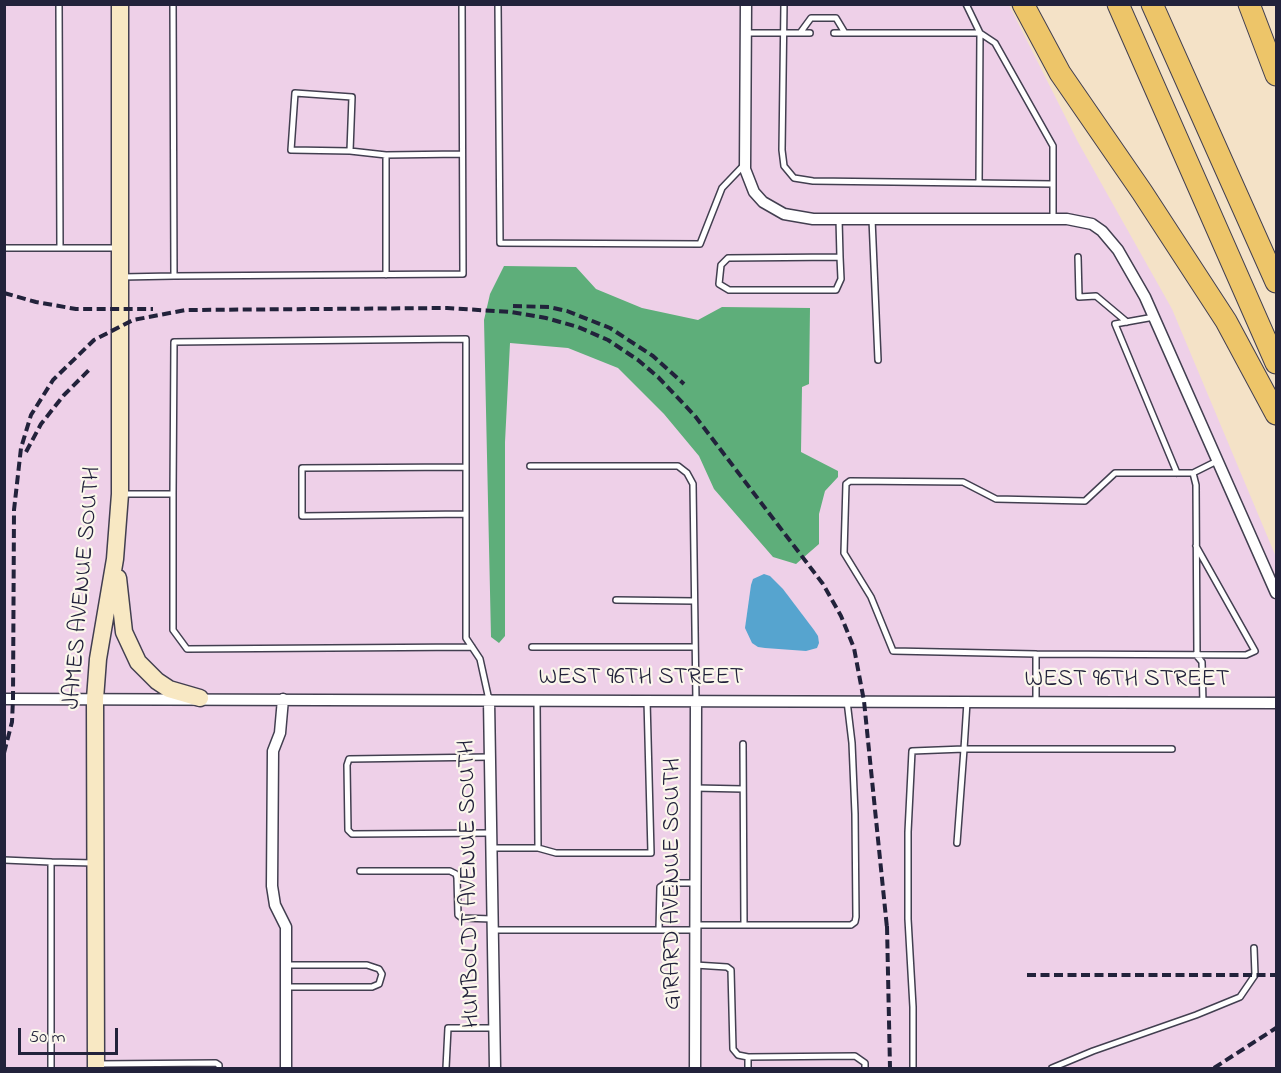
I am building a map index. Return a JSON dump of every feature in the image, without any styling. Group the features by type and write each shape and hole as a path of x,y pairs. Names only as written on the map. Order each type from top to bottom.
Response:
{"highway":[{"path":"1023,4 1060,73 1142,192 1226,321 1276,414"},
{"path":"1118,4 1276,363"},
{"path":"1152,4 1276,282"},
{"path":"1249,4 1276,75"}],"street":[{"name":"JAMES AVENUE SOUTH","path":"96,1066 95,699 98,658 115,559 120,494 120,4"},
{"path":"746,4 745,164 754,192 771,208 798,218 1053,219 1092,224 1102,231 1131,270 1154,317 1276,593"},
{"path":"115,559 124,632 138,662 169,689 200,698"},
{"name":"WEST 96TH STREET","path":"4,699 1276,703"},
{"path":"283,699 280,733 273,752 272,886 275,905 286,927 286,1068"},
{"name":"HUMBOLDT AVENUE SOUTH","path":"489,700 495,1068"},
{"name":"GIRARD AVENUE SOUTH","path":"695,1068 696,700"}],"lane":[{"path":"59,4 60,248"},
{"path":"173,4 174,276"},
{"path":"120,277 463,274 462,4"},
{"path":"498,4 500,243 700,244 722,188 745,164"},
{"path":"783,4 782,150 784,166 794,178 813,181 1053,184"},
{"path":"966,4 980,33 978,183"},
{"path":"800,33 811,18 836,18 845,33"},
{"path":"746,33 810,33"},
{"path":"834,33 980,33 995,43 1053,146 1053,219"},
{"path":"350,151 352,97 295,93 291,150 350,151 386,155 462,154"},
{"path":"386,155 386,275"},
{"path":"839,219 841,279 836,290 729,290 719,284 721,265 728,258 840,257"},
{"path":"872,219 878,360"},
{"path":"4,248 120,248"},
{"path":"1078,257 1079,297 1096,296 1127,322"},
{"path":"1154,317 1115,324 1177,473"},
{"path":"472,647 187,648 173,630 174,342 466,339 466,638 472,647 480,659 489,700"},
{"path":"1196,546 1255,651 1246,655 1197,656 893,651 871,597 844,552 846,484 850,481 963,482 996,499 1085,501 1115,473 1193,473 1218,460"},
{"path":"530,466 678,466 687,473 693,484 696,700"},
{"path":"466,467 302,468 302,516 466,514"},
{"path":"1193,473 1196,485 1197,656 1203,662 1203,703"},
{"path":"120,494 173,494"},
{"path":"616,600 694,601"},
{"path":"532,647 695,647"},
{"path":"1036,654 1036,702"},
{"path":"537,700 538,848"},
{"path":"491,848 538,848 556,853 651,853 647,700"},
{"path":"360,872 450,871 456,874 457,878 458,915 462,918 492,924 659,929 744,925 851,925 855,922 856,917 855,814 852,743 847,701"},
{"path":"957,843 966,702"},
{"path":"743,744 744,925"},
{"path":"913,1068 913,1008 908,919 908,832 912,751 964,748 1172,748"},
{"path":"490,757 349,759 347,765 348,830 352,834 491,833"},
{"path":"695,788 744,789"},
{"path":"4,860 96,862"},
{"path":"51,862 51,1068"},
{"path":"659,929 660,887 666,884 695,884"},
{"path":"1052,1068 1239,997 1255,975 1254,948"},
{"path":"286,965 367,965 379,969 382,974 379,984 372,987 286,987"},
{"path":"695,965 727,967 731,970 733,1049 738,1055 748,1057 855,1056 865,1063 865,1068"},
{"path":"446,1068 448,1028 494,1028"},
{"path":"748,1057 748,1068"},
{"path":"96,1066 216,1063 219,1068"}],"shaded area":[{"path":"5,5 1009,5 1078,142 1172,309 1276,557 1276,1068 5,1068"}],"green space":[{"path":"504,266 576,267 596,289 642,308 698,320 722,307 810,308 809,384 802,387 801,452 838,471 838,477 825,491 819,514 819,544 796,564 773,557 714,489 699,456 664,414 618,368 568,348 510,343 505,442 505,636 499,643 491,637 484,320 490,294"}],"water":[{"path":"764,574 770,576 783,589 814,630 818,636 817,648 806,651 765,648 752,643 745,628 751,585 753,579"}],"railway":[{"path":"4,293 36,302 76,309 153,309"},
{"path":"513,306 549,307 567,311 610,328 653,356 684,384"},
{"path":"4,753 12,722 14,510 21,448 31,415 53,380 94,340 133,320 186,310 447,308 511,312 546,318 578,327 608,340 658,377 695,416 823,584 841,616 854,648 864,701 887,928"},
{"path":"26,452 41,424 64,395 91,368"},
{"path":"887,926 890,1068"},
{"path":"1027,975 1276,975"},
{"path":"1214,1068 1276,1028"}]}
